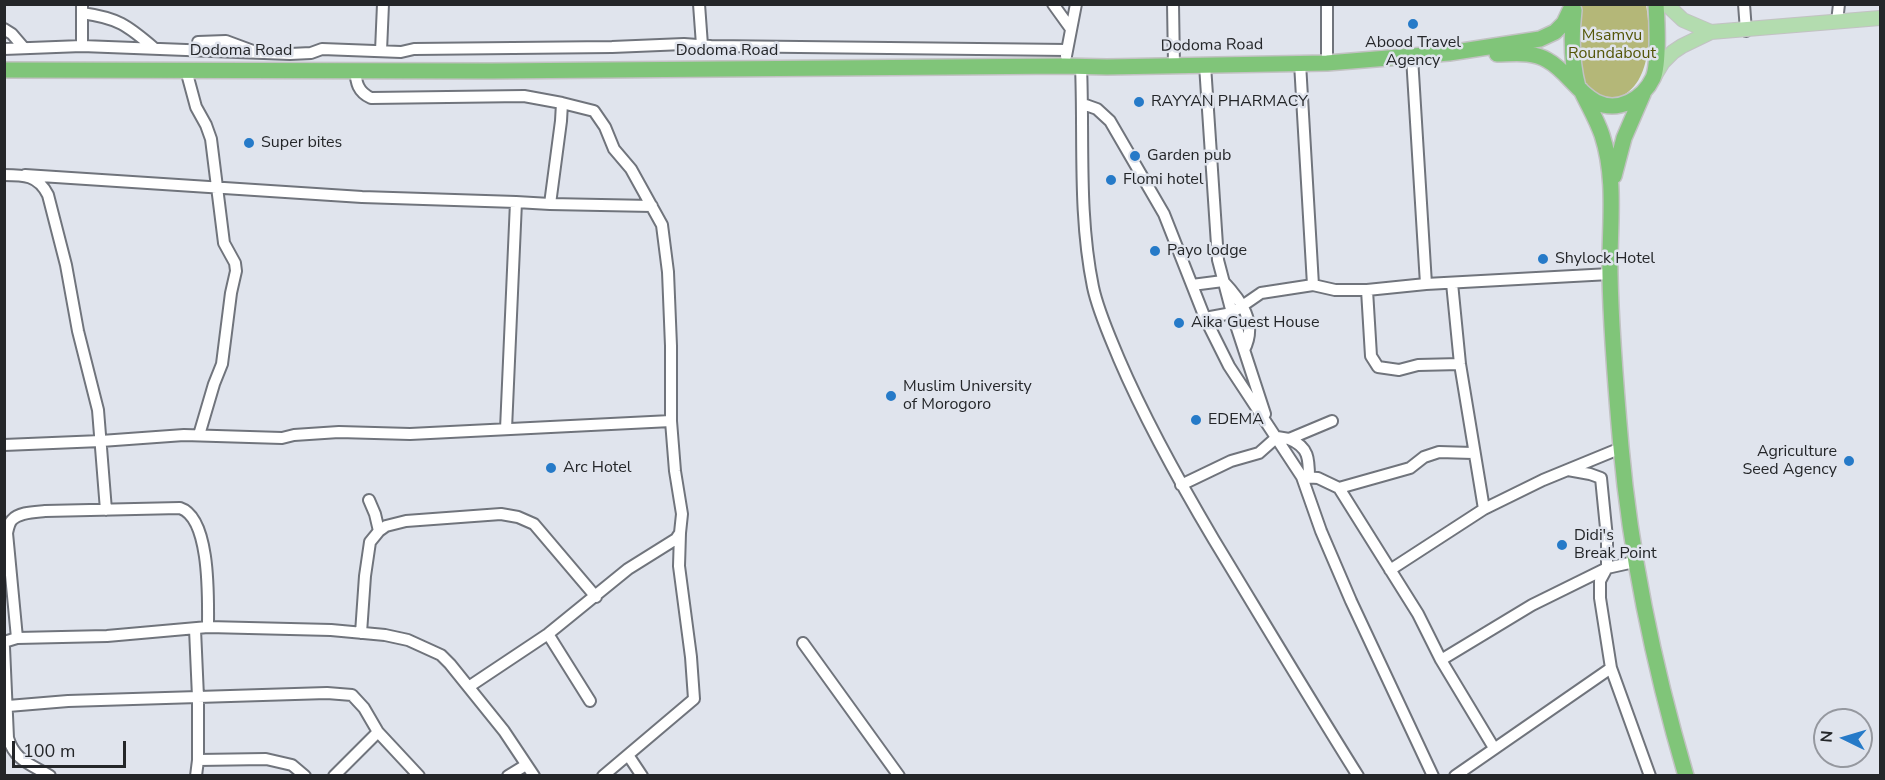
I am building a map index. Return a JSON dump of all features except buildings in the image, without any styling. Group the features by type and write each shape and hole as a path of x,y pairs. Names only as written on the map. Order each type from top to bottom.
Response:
{"highway":[{"name":"Dodoma Road","path":"4,70 492,71 1066,58 1081,66 1107,67 1328,63 1449,53 1540,39 1555,32 1564,23 1574,4"},
{"path":"1574,4 1571,39 1573,69 1579,89 1602,134 1612,191 1610,274 1621,448 1634,562 1660,688 1686,776"},
{"path":"1612,191 1624,138 1651,81 1657,38 1656,4"},
{"name":"Dodoma Road","path":"1449,53 1531,54 1547,60 1579,89"},
{"path":"1579,89 1600,104 1615,106 1632,101 1651,81"}],"main road":[{"path":"1666,4 1683,20 1711,32"},
{"path":"1651,81 1663,62 1673,52 1711,32 1746,31 1881,18"}],"street":[{"path":"381,51 383,4"},
{"path":"699,4 702,45"},
{"path":"1053,4 1071,29"},
{"path":"4,48 82,46 258,54 311,53 322,49 381,51 684,44 1066,58 1076,4"},
{"path":"1173,4 1174,65"},
{"path":"1327,4 1328,63"},
{"path":"1744,4 1746,31"},
{"path":"1837,22 1839,4"},
{"path":"82,46 82,8 124,23 154,48"},
{"path":"4,29 12,34 24,48"},
{"path":"198,42 226,41 258,54"},
{"path":"1412,57 1426,284"},
{"path":"1300,63 1313,285"},
{"path":"1205,65 1218,260 1232,313 1269,426"},
{"path":"1081,66 1083,208 1087,250 1094,290 1112,341 1135,396 1181,485 1358,776"},
{"path":"186,69 196,107 211,139 224,243 235,263 236,271 222,363 198,435"},
{"path":"355,69 356,83 363,94 370,98 524,96 594,111 605,127 614,149 630,169 662,225 666,247 671,346 671,421 682,514 678,547 679,566 694,699 603,776"},
{"path":"550,204 562,103"},
{"path":"1083,104 1097,109 1110,121 1164,214 1205,318 1228,366 1306,477 1321,531 1351,601 1433,776"},
{"path":"4,175 362,197 652,206"},
{"path":"24,175 39,182 48,195 66,265 78,331 98,410 106,510"},
{"path":"506,429 516,202"},
{"path":"1205,318 1232,313 1261,293 1313,285 1335,290 1367,290 1426,284 1610,274"},
{"path":"1192,285 1224,281"},
{"path":"1224,281 1244,305 1249,326 1248,342 1244,350"},
{"path":"1452,283 1460,364 1484,509"},
{"path":"1367,290 1371,356 1378,367 1399,370 1418,365 1460,364"},
{"path":"4,446 153,436 282,438 339,432 394,434 671,421"},
{"path":"1289,439 1332,421"},
{"path":"1181,485 1231,461 1259,453 1277,437"},
{"path":"1277,437 1299,443 1308,456 1306,477"},
{"path":"1390,570 1484,509 1543,480 1621,448"},
{"path":"1339,488 1410,468 1424,457 1439,452 1473,453"},
{"path":"1568,470 1601,478 1607,538 1607,568 1600,581 1600,598 1611,668 1650,776"},
{"path":"1306,477 1318,478 1339,488 1418,614 1441,660 1494,748"},
{"path":"369,501 379,531"},
{"path":"17,638 7,533 11,521 26,513 45,511 180,508 191,515 197,523 207,566 208,627"},
{"path":"361,633 370,542 379,531 394,523 420,519 501,514 518,517 534,524 596,597"},
{"path":"470,686 548,634 628,569 676,539 680,533"},
{"path":"1441,660 1532,605 1607,568 1634,562"},
{"path":"4,642 17,638 107,636 208,627 301,629 361,633 408,640 441,655 470,686 534,776"},
{"path":"195,629 198,697 196,776"},
{"path":"548,634 590,701"},
{"path":"803,643 899,776"},
{"path":"4,647 8,738 12,750 22,760 50,776"},
{"path":"1455,776 1611,668"},
{"path":"8,706 68,701 327,693 352,695 364,708 378,732 419,776"},
{"path":"334,776 378,732"},
{"path":"628,755 642,776"},
{"path":"198,760 266,759 292,765 305,776"},
{"path":"508,776 526,765"}],"green space":[{"name":"Msamvu Roundabout","path":"1581,5 1646,5 1649,33 1645,64 1632,89 1621,96 1606,100 1590,91 1585,84 1581,74 1578,50"}],"place":[{"name":"Abood Travel Agency","path":"1413,24"},
{"name":"RAYYAN PHARMACY","path":"1139,102"},
{"name":"Super bites","path":"249,143"},
{"name":"Garden pub","path":"1135,156"},
{"name":"Flomi hotel","path":"1111,180"},
{"name":"Payo lodge","path":"1155,251"},
{"name":"Shylock Hotel","path":"1543,259"},
{"name":"Aika Guest House","path":"1179,323"},
{"name":"Muslim University of Morogoro","path":"891,396"},
{"name":"EDEMA","path":"1196,420"},
{"name":"Agriculture Seed Agency","path":"1849,461"},
{"name":"Arc Hotel","path":"551,468"},
{"name":"Didi's Break Point","path":"1562,545"}]}
